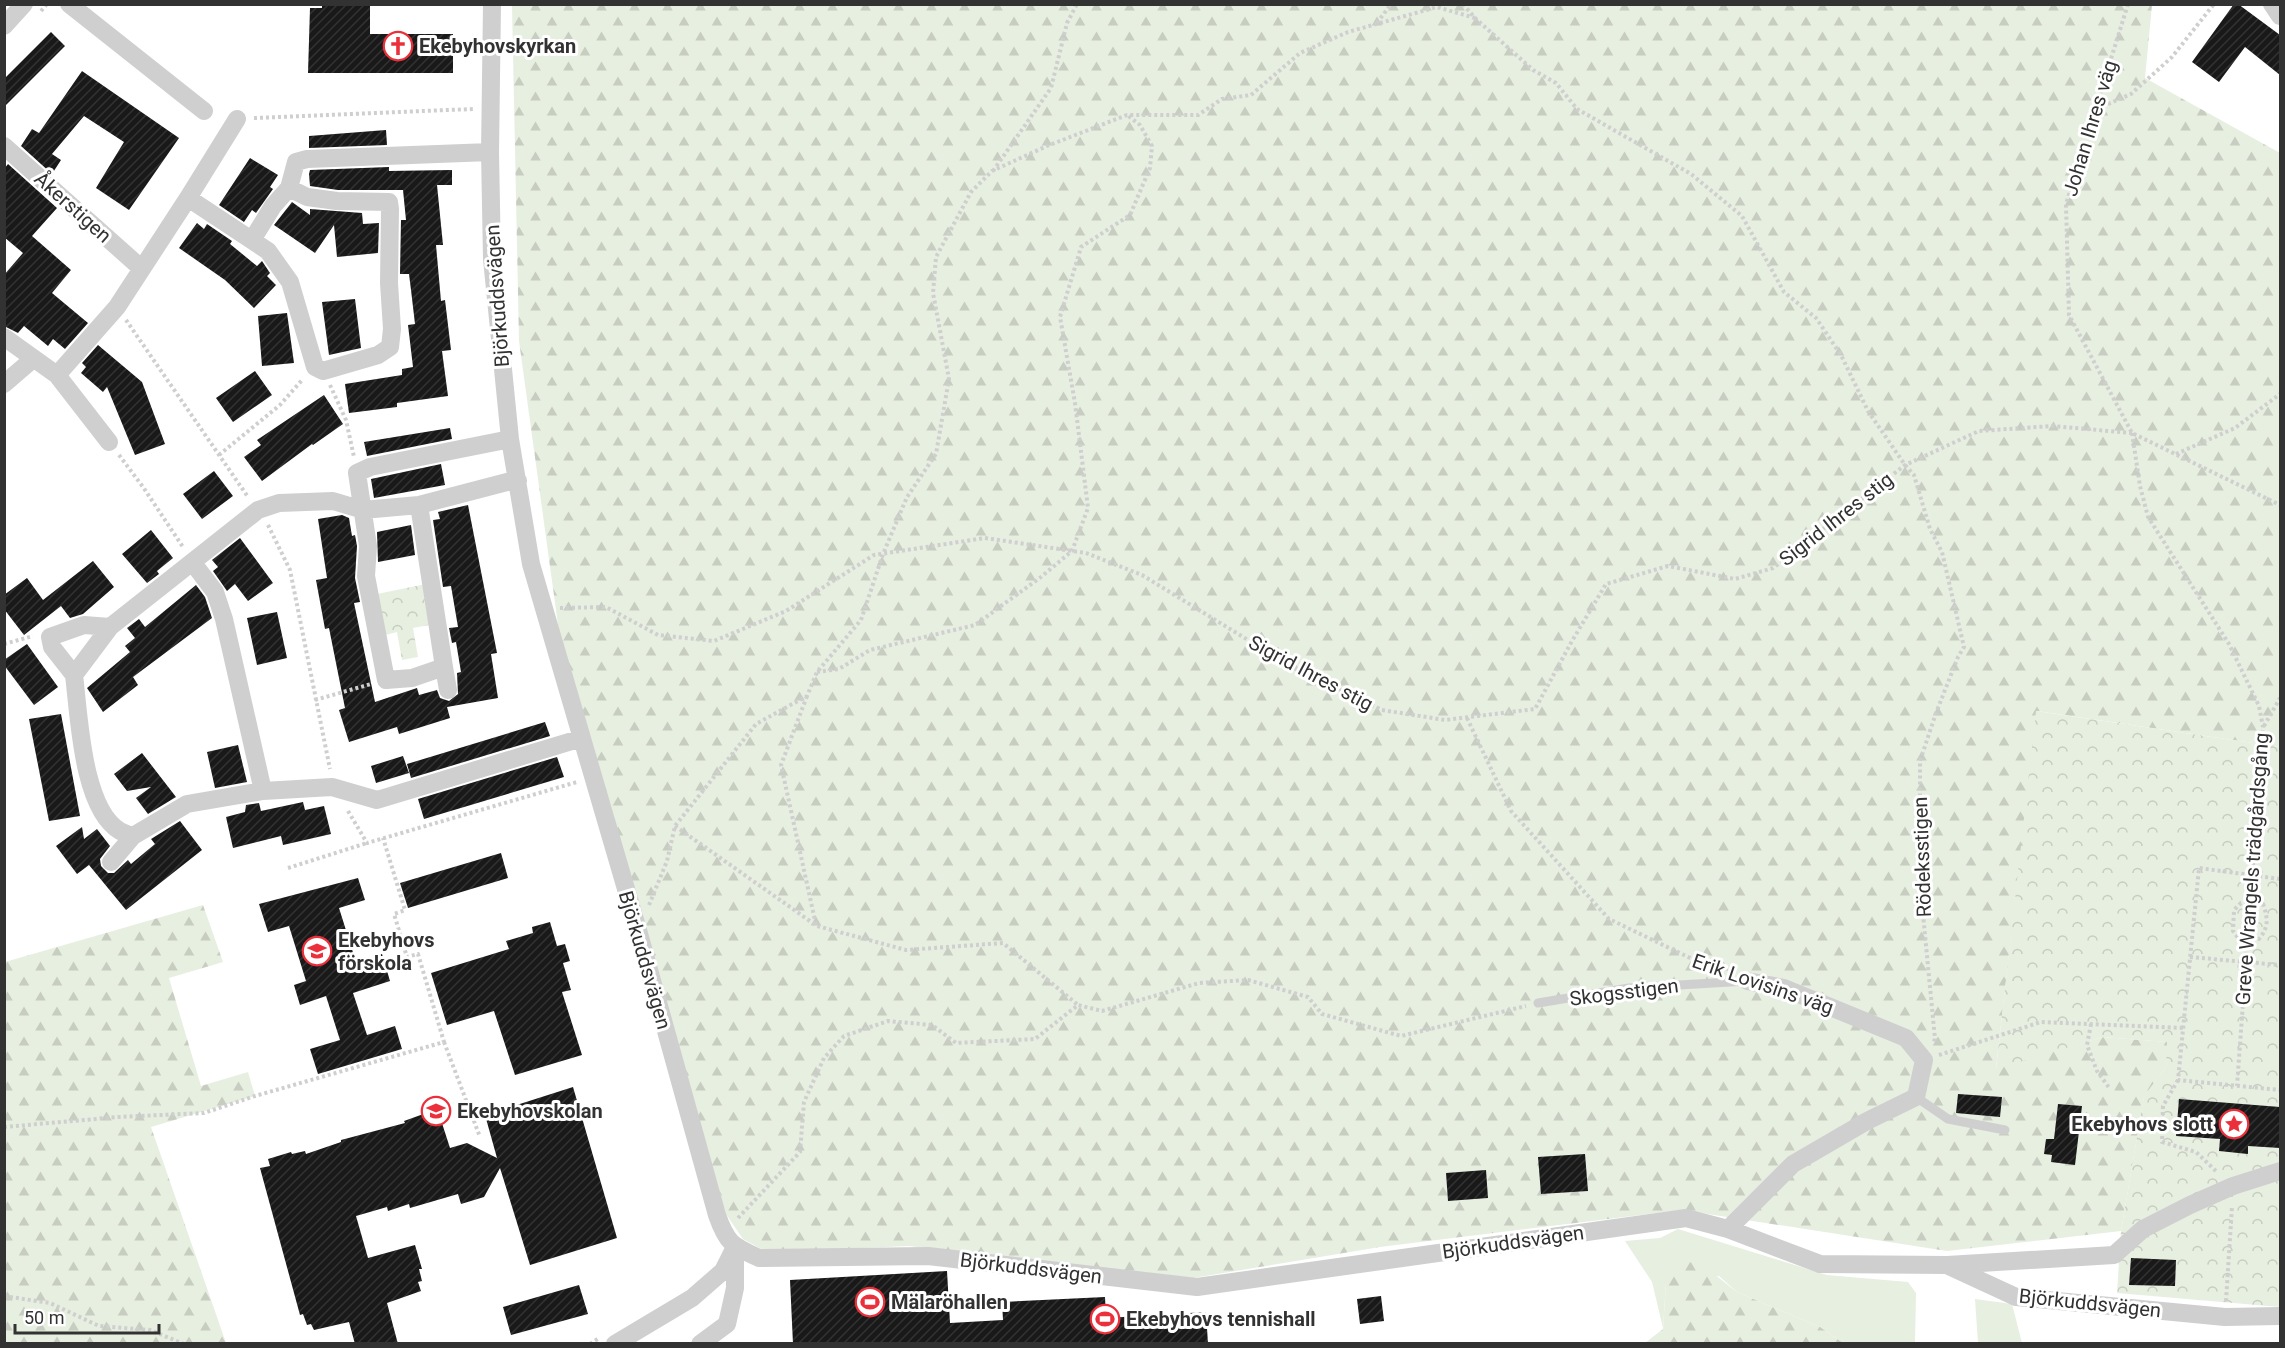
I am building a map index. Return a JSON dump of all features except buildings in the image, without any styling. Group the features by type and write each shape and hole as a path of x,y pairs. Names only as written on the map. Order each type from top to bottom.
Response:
{"street":[{"path":"4,26 24,4"},
{"path":"69,4 204,111"},
{"name":"Björkuddsvägen","path":"492,4 490,152 492,259 510,439 531,564 543,608 729,1241 735,1288 727,1324 700,1344"},
{"path":"2274,4 2280,6"},
{"path":"2274,4 2280,16"},
{"path":"57,375 117,307 189,198 237,118"},
{"name":"Åkerstigen","path":"4,146 141,268"},
{"path":"252,240 273,206 289,188 296,162 307,159 490,152"},
{"path":"189,198 268,251 290,282 319,369 378,355 390,348 392,329 389,283 389,202 337,201 307,197 289,188"},
{"path":"4,337 57,375 109,442"},
{"path":"4,384 33,359"},
{"path":"444,667 412,678 386,680 366,576 368,546 357,473 370,467 510,439"},
{"path":"74,675 110,627 258,510 279,503 333,501 363,510 419,505 507,482 518,482"},
{"path":"419,505 448,690"},
{"path":"193,563 215,592 224,619 263,791"},
{"path":"110,627 84,625 50,637 52,647 74,675 87,778 103,813 118,830 133,837"},
{"path":"111,862 133,837 187,804 263,791 332,787 377,800 582,738"},
{"name":"Erik Lovisins väg","path":"1748,981 1784,988 1906,1038 1924,1060"},
{"path":"1728,1229 1793,1164 1867,1121 1916,1097 1924,1060"},
{"path":"1947,1265 2114,1255 2143,1229 2190,1205 2233,1186 2280,1171"},
{"name":"Björkuddsvägen","path":"729,1241 759,1258 928,1256 1197,1287 1686,1218 1728,1229 1820,1264 1947,1265 2016,1297 2225,1317 2280,1316"},
{"path":"607,1341 692,1298 723,1271 729,1241"}],"lane":[{"name":"Skogsstigen","path":"1538,1003 1629,988 1748,981"},
{"path":"1916,1097 1948,1119 2005,1130"}],"path":[{"path":"817,926 781,765 817,672 861,620 883,554 907,497 936,454 949,380 933,293 936,257 971,192 992,171 1051,88 1067,23 1077,4"},
{"path":"1377,24 1391,4"},
{"path":"1463,4 1475,18 1533,70 1556,83 1577,109 1691,174 1742,216 1784,292 1816,318 1841,355 1868,411 1905,465"},
{"name":"Johan Ihres väg","path":"2128,4 2066,204 2069,315 2132,433"},
{"path":"2097,109 2131,94 2172,57 2214,4"},
{"path":"992,171 1047,146 1127,115 1198,115 1222,99 1251,94 1300,53 1348,32 1437,7 1475,18"},
{"path":"237,118 473,109"},
{"path":"817,672 839,669 870,650 975,625 1041,578 1072,551 1088,508 1075,403 1060,317 1081,247 1130,215 1150,168 1152,146 1140,125 1127,115"},
{"path":"117,307 274,533 290,570 332,787 367,843"},
{"path":"219,455 280,405 319,369 346,420 357,473"},
{"path":"2176,454 2235,428 2280,394"},
{"name":"Sigrid Ihres stig","path":"543,608 606,607 658,635 714,641 786,611 874,555 985,538 1086,554 1142,575 1292,667 1382,710 1445,720 1535,709 1606,584 1668,566 1735,579 1773,568 1905,465 1979,431 2052,426 2132,433"},
{"path":"2132,433 2280,505"},
{"name":"Greve Wrangels trädgårdsgång","path":"2132,433 2140,486 2148,517 2229,644 2259,706 2263,727 2237,1086"},
{"path":"109,442 143,487 193,563"},
{"name":"Rödeksstigen","path":"1905,465 1914,475 1930,528 1942,552 1964,647 1958,657 1920,761 1920,883 1935,1039 1924,1060"},
{"path":"4,644 39,634 50,637"},
{"path":"315,700 386,680"},
{"path":"638,930 667,861 675,826 756,724 807,696"},
{"path":"2263,727 2280,698"},
{"name":"Erik Lovisins väg","path":"1467,717 1511,811 1609,919 1700,965 1719,971"},
{"path":"575,772 581,793"},
{"path":"288,868 578,782"},
{"path":"675,826 817,926 906,950 1003,943 1078,1005 1102,1011 1199,983 1248,980 1308,997 1322,1014 1401,1036 1538,1003"},
{"path":"383,838 405,910 394,914 407,957 418,954 444,1042 480,1137"},
{"path":"2233,1186 2196,1152 2162,1142 2163,1106 2178,1080 2199,868 2280,879"},
{"path":"2251,901 2263,904 2266,914 2266,930 2259,939 2248,940 2239,939 2233,930 2234,910 2241,903 2251,901"},
{"path":"2190,957 2280,965"},
{"path":"729,1241 752,1201 800,1152 804,1102 824,1058 844,1036 888,1021 932,1026 956,1043 1035,1039 1078,1005"},
{"path":"1924,1060 2041,1022 2183,1028"},
{"path":"2091,1024 2087,1045 2097,1071 2110,1089"},
{"path":"4,1127 118,1117 204,1113 255,1095 444,1042"},
{"path":"2178,1080 2280,1090"},
{"path":"2225,1317 2231,1216"},
{"path":"4,1296 50,1303 99,1326 150,1330 184,1344"},
{"path":"590,1344 607,1341"}],"green space":[{"path":"512,5 2152,5 2145,78 2280,153 2280,747 2037,711 1996,1068 2103,1037 2168,1042 2166,1067 2144,1097 2121,1231 1947,1251 1682,1210 1380,1247 1193,1278 909,1246 767,1252 743,1239 726,1214 560,639 519,341"},
{"path":"426,584 434,624 413,628 418,657 402,660 397,632 385,635 377,594"},
{"path":"2036,711 2280,747 2280,1307 2117,1293 2121,1231 2144,1096 2166,1067 2167,1042 2103,1037 1996,1069"},
{"path":"203,905 223,962 169,978 201,1086 248,1072 255,1096 151,1127 226,1343 5,1343 5,962"},
{"path":"1678,1229 1827,1275 1908,1282 1916,1293 1915,1343 1843,1343 1820,1327 1737,1292 1719,1276 1666,1282 1663,1328 1652,1282 1625,1241 1660,1238"},
{"path":"1676,1261 1700,1263 1737,1292 1820,1327 1843,1343 1645,1343 1663,1329 1666,1282"},
{"path":"1975,1299 2012,1304 2022,1343 1978,1343"}],"place":[{"name":"Ekebyhovskyrkan","path":"398,46"},
{"name":"Ekebyhovs förskola","path":"317,951"},
{"name":"Ekebyhovskolan","path":"436,1111"},
{"name":"Ekebyhovs slott","path":"2234,1124"},
{"name":"Mälaröhallen","path":"870,1302"},
{"name":"Ekebyhovs tennishall","path":"1105,1319"}]}
